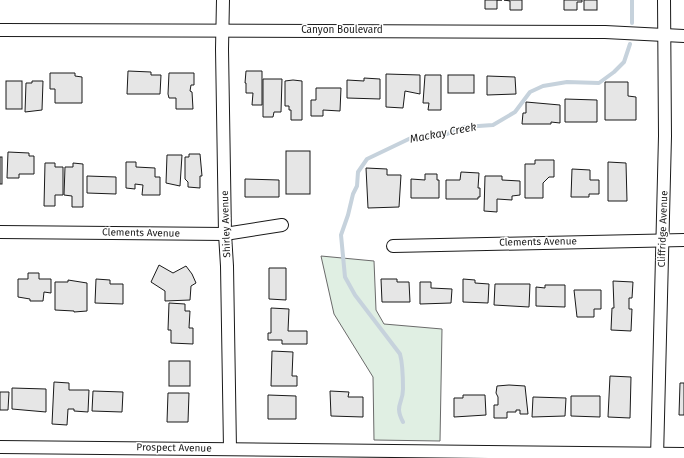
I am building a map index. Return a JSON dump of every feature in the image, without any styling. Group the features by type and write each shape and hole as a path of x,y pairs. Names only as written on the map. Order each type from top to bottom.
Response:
{"street":[{"name":"Shirley Avenue","path":"224,0 225,234 227,266 230,449"},
{"name":"Cliffridge Avenue","path":"657,456 666,136 664,0"},
{"name":"Canyon Boulevard","path":"0,30 223,32 286,30 589,32 684,36"},
{"name":"Clements Avenue","path":"0,232 225,234 282,226"},
{"name":"Clements Avenue","path":"393,246 684,240"},
{"name":"Prospect Avenue","path":"0,447 70,453 230,449 657,456 684,454"}],"green space":[{"path":"321,256 374,261 376,310 384,324 442,329 440,441 374,440 373,377 334,314"}],"building":[{"path":"485,0 497,0 497,9 485,9"},
{"path":"504,0 522,0 522,10 510,10 510,1"},
{"path":"564,0 582,0 582,2 577,2 577,10 564,10"},
{"path":"584,0 597,0 597,10 584,10"},
{"path":"128,71 151,72 151,75 161,75 160,94 127,94"},
{"path":"246,71 262,71 262,105 252,105 253,93 246,93"},
{"path":"50,73 75,73 75,76 82,77 82,103 55,103 55,89 50,89"},
{"path":"169,73 194,73 194,85 191,85 190,91 192,92 193,109 176,109 176,98 169,98 168,94"},
{"path":"386,74 420,75 420,94 405,91 403,108 386,107"},
{"path":"425,75 441,75 441,110 428,110 429,103 423,103"},
{"path":"448,75 474,75 474,93 448,93"},
{"path":"487,76 515,77 516,94 487,95"},
{"path":"364,78 380,79 380,99 347,98 347,80 364,81"},
{"path":"263,79 282,79 281,112 274,112 273,117 263,117"},
{"path":"6,81 22,81 22,109 6,109"},
{"path":"32,81 43,81 42,110 25,112 26,83 32,83"},
{"path":"285,81 302,81 302,120 291,120 291,110 289,110 289,106 285,106"},
{"path":"605,82 628,82 628,96 636,97 636,120 605,120"},
{"path":"316,88 341,88 340,111 323,110 323,116 311,116 311,100 316,100"},
{"path":"565,99 597,100 597,122 565,122"},
{"path":"526,102 560,105 560,123 551,122 551,124 522,124 523,113 526,113"},
{"path":"286,151 310,151 310,194 286,194"},
{"path":"8,152 29,153 29,156 34,156 34,174 19,174 19,178 7,178"},
{"path":"189,154 200,154 202,176 200,176 200,188 188,187 188,182 185,179 185,157 189,157"},
{"path":"167,155 182,155 180,186 166,183"},
{"path":"0,157 2,157 2,184 0,184"},
{"path":"535,160 554,160 554,177 549,177 543,183 543,198 525,198 525,164 535,164"},
{"path":"126,162 136,162 136,167 155,168 155,177 160,177 160,195 142,195 143,185 135,184 135,189 126,188"},
{"path":"608,162 626,163 627,201 608,201"},
{"path":"45,163 55,163 55,167 63,167 63,195 55,195 55,206 44,206"},
{"path":"73,163 83,164 83,207 72,207 72,196 64,195 65,167 73,167"},
{"path":"366,168 387,169 387,175 401,175 399,207 368,208"},
{"path":"572,169 590,170 590,180 599,180 599,194 589,194 589,197 571,197"},
{"path":"461,172 479,173 478,188 480,188 480,197 478,197 478,199 446,199 446,180 460,180"},
{"path":"425,174 437,174 437,180 439,180 439,198 411,198 411,179 425,180"},
{"path":"87,176 116,177 116,194 87,193"},
{"path":"485,176 502,176 502,180 520,181 520,195 512,196 512,200 497,199 497,212 484,211"},
{"path":"245,179 279,180 279,197 245,197"},
{"path":"159,265 173,273 186,266 196,283 191,286 190,300 165,301 165,291 151,282"},
{"path":"269,268 286,268 286,300 269,299"},
{"path":"28,273 39,273 39,279 51,279 51,293 44,292 43,301 30,301 30,299 18,297 18,279 28,279"},
{"path":"96,279 110,280 110,284 123,284 123,304 95,303"},
{"path":"381,279 397,279 397,282 409,282 410,302 382,302"},
{"path":"463,279 475,280 475,283 489,284 488,303 463,302"},
{"path":"68,280 87,283 87,311 74,312 55,310 55,282 68,282"},
{"path":"613,281 633,282 632,298 629,298 629,309 632,309 631,331 611,330 612,308 614,308"},
{"path":"420,282 431,282 431,288 452,289 451,303 420,304"},
{"path":"495,284 530,284 529,307 494,305"},
{"path":"545,285 565,285 565,307 536,306 536,287 545,288"},
{"path":"574,290 601,290 601,309 594,309 594,317 577,317"},
{"path":"169,303 185,304 185,311 190,311 189,328 193,328 193,344 171,343 171,330 168,330"},
{"path":"271,308 289,309 288,331 307,331 307,344 282,344 282,340 268,340 268,333 271,333"},
{"path":"272,351 293,352 292,376 297,376 297,386 271,386"},
{"path":"169,361 190,361 190,386 169,386"},
{"path":"610,376 631,377 630,418 608,417"},
{"path":"54,382 69,383 69,390 89,390 88,412 68,409 67,425 52,424"},
{"path":"680,383 684,383 684,415 679,415"},
{"path":"497,386 525,386 528,414 520,414 520,410 516,410 516,412 507,412 507,418 494,418 494,405 498,405 498,397 496,393"},
{"path":"12,388 46,389 46,412 12,409"},
{"path":"93,391 123,392 122,412 92,411"},
{"path":"330,391 349,392 348,397 363,397 363,417 331,416"},
{"path":"0,392 9,392 8,410 0,410"},
{"path":"168,393 189,393 188,422 167,422"},
{"path":"268,395 296,396 296,419 268,419"},
{"path":"463,395 485,395 486,415 454,417 454,398 463,398"},
{"path":"571,396 600,396 600,417 571,416"},
{"path":"533,397 566,398 565,416 532,417"}],"waterway":[{"name":"Mackay Creek","path":"632,0 632,23"},
{"name":"Mackay Creek","path":"403,422 399,412 403,394 400,354 355,295 345,277 341,235 353,194 357,186 358,172 367,159 413,137 428,138 447,134 464,127 493,125 515,112 530,92 543,86 567,82 599,83 614,72 624,62 630,44"}]}
